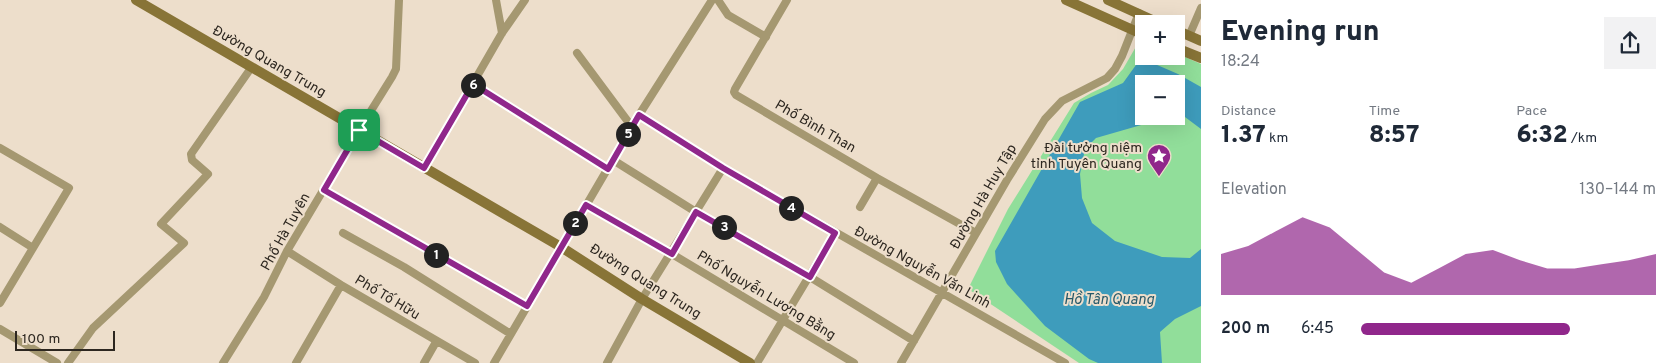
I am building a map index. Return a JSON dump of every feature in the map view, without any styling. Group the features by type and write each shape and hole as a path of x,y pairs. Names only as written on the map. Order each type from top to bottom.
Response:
{"main road":[{"name":"Đường Quang Trung","path":"136,0 561,247 642,300 750,363"},
{"path":"1066,0 1135,31"},
{"path":"1108,0 1143,15"},
{"path":"1185,34 1201,41"},
{"path":"1185,52 1201,58"}],"street":[{"name":"Phố Hà Tuyên","path":"223,363 264,297 287,251 396,69 399,0"},
{"path":"496,0 502,33"},
{"path":"424,168 502,33 525,0"},
{"path":"494,363 639,115 712,0"},
{"path":"718,0 728,15 766,37"},
{"name":"Phố Bình Than","path":"787,0 735,88 734,92 736,95 876,178 976,233"},
{"path":"1189,36 1201,8"},
{"name":"Đường Hà Huy Tập","path":"901,363 1045,119 1062,102 1107,78 1115,69 1139,13"},
{"path":"577,53 632,127"},
{"path":"68,363 93,328 184,243 161,224 208,174 192,160 192,154 251,68"},
{"path":"473,84 608,169"},
{"name":"Đường Nguyễn Văn Linh","path":"639,115 723,168 1065,363"},
{"path":"0,148 69,188 0,303"},
{"path":"613,160 696,212 810,277 914,341"},
{"path":"607,363 642,300 672,254 723,168"},
{"path":"860,207 876,178"},
{"path":"324,190 527,306"},
{"name":"Phố Nguyễn Lương Bằng","path":"586,205 854,363"},
{"path":"0,227 33,248"},
{"path":"343,233 511,334"},
{"path":"757,363 835,233"},
{"name":"Phố Tố Hữu","path":"287,251 436,342 475,363"},
{"path":"296,363 341,285"},
{"path":"0,329 57,363"},
{"path":"424,363 436,342"}],"green space":[{"path":"1135,48 1135,65 1185,65 1185,57 1201,64 1201,363 1079,363 968,289 1008,209 1074,103 1108,85 1123,69"}],"water":[{"name":"Hồ Tân Quang","path":"1136,65 1157,65 1180,75 1135,75 1135,125 1141,125 1096,138 1085,149 1080,174 1082,198 1092,223 1115,241 1162,257 1190,258 1201,249 1201,306 1175,319 1160,332 1162,363 1098,363 1089,359 1045,326 1007,284 996,262 995,251 1080,102 1123,83"},
{"name":"Hồ Tân Quang","path":"1185,78 1201,87 1201,129 1185,117"}],"place":[{"name":"Đài tưởng niệm tỉnh Tuyên Quang","path":"1159,177"}],"route":[{"path":"473,84 608,169 639,115 723,168 835,233 810,277 696,212 672,254 586,205 527,306 324,190 359,130 424,168 473,84"}]}
